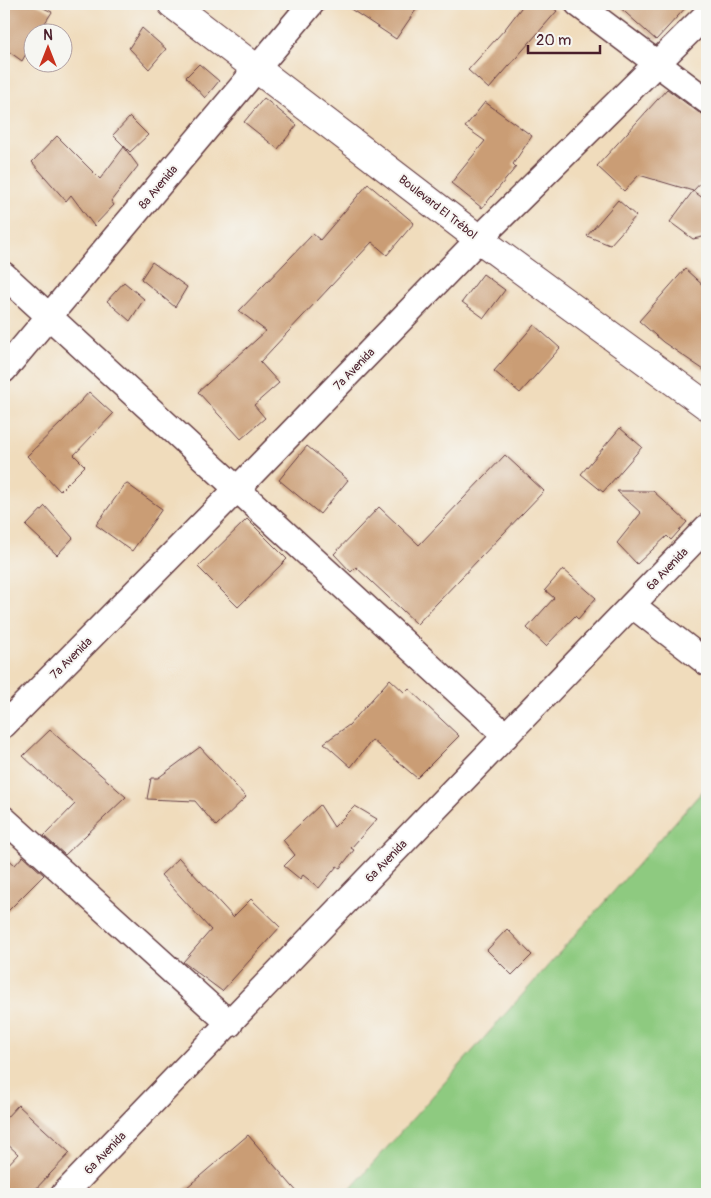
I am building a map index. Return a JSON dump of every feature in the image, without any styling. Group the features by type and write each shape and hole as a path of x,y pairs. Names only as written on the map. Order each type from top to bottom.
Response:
{"main road":[{"name":"Boulevard El Trébol","path":"172,4 479,239 707,406"}],"street":[{"name":"8a Avenida","path":"4,370 311,4"},
{"path":"578,4 707,101"},
{"name":"7a Avenida","path":"4,725 238,489 479,239 707,14"},
{"path":"4,274 506,736"},
{"name":"6a Avenida","path":"64,1194 230,1024 707,527"},
{"path":"632,605 707,663"},
{"path":"4,819 230,1024"}],"green space":[{"path":"707,786 707,1194 346,1194"}],"building":[{"path":"4,4 35,4 52,12 46,22 22,22 22,61 4,48"},
{"path":"343,4 420,4 396,39"},
{"path":"524,4 547,4 557,11 489,89 468,70 505,29"},
{"path":"616,4 689,4 656,40"},
{"path":"142,28 166,49 149,69 129,48"},
{"path":"199,64 219,81 205,98 186,77"},
{"path":"667,89 698,112 707,116 707,176 693,191 639,175 624,191 597,166"},
{"path":"264,98 297,125 278,149 244,122"},
{"path":"485,102 532,136 513,164 516,167 482,208 451,183 485,141 465,127"},
{"path":"130,117 148,135 130,152 113,135"},
{"path":"57,136 100,179 124,147 138,166 111,201 114,205 94,226 71,195 66,201 32,162"},
{"path":"368,184 414,223 387,255 372,242 260,362 279,383 254,405 265,418 241,439 198,392 266,331 239,311 313,234 320,240"},
{"path":"693,191 707,201 707,236 693,239 670,222"},
{"path":"618,200 636,216 610,245 587,236"},
{"path":"152,262 187,287 175,307 141,279"},
{"path":"685,269 707,289 707,372 663,342 639,321"},
{"path":"483,274 505,290 484,318 462,302"},
{"path":"124,282 144,299 130,321 107,301"},
{"path":"534,325 560,348 520,393 494,371"},
{"path":"89,392 113,414 74,455 85,466 60,491 27,456 63,421"},
{"path":"620,428 642,447 603,492 581,474"},
{"path":"307,446 348,480 320,514 279,480"},
{"path":"505,455 544,491 417,624 356,567 351,572 334,554 379,507 419,545"},
{"path":"126,483 162,509 132,551 96,525"},
{"path":"617,491 653,491 687,522 671,540 667,536 637,564 617,543 641,513"},
{"path":"45,506 73,538 57,555 26,526"},
{"path":"247,519 287,559 238,607 198,567"},
{"path":"563,569 596,598 578,619 575,616 546,646 527,628 554,598 545,590"},
{"path":"390,679 405,693 409,689 459,736 417,778 372,740 351,767 324,743 349,725"},
{"path":"50,730 126,797 65,855 44,836 75,804 23,756"},
{"path":"200,747 246,797 216,826 195,801 147,799 151,778 158,778"},
{"path":"320,805 334,827 355,806 377,819 351,848 354,850 340,868 337,866 319,888 303,875 300,879 284,866 295,855 283,840"},
{"path":"4,855 15,865 23,856 44,875 4,915"},
{"path":"179,858 233,917 251,899 280,927 222,991 183,962 211,930 161,875"},
{"path":"507,929 532,955 512,975 487,950"},
{"path":"18,1105 70,1153 31,1194 4,1194 4,1169 18,1154 4,1141 4,1120"},
{"path":"248,1135 299,1194 179,1194"}]}
